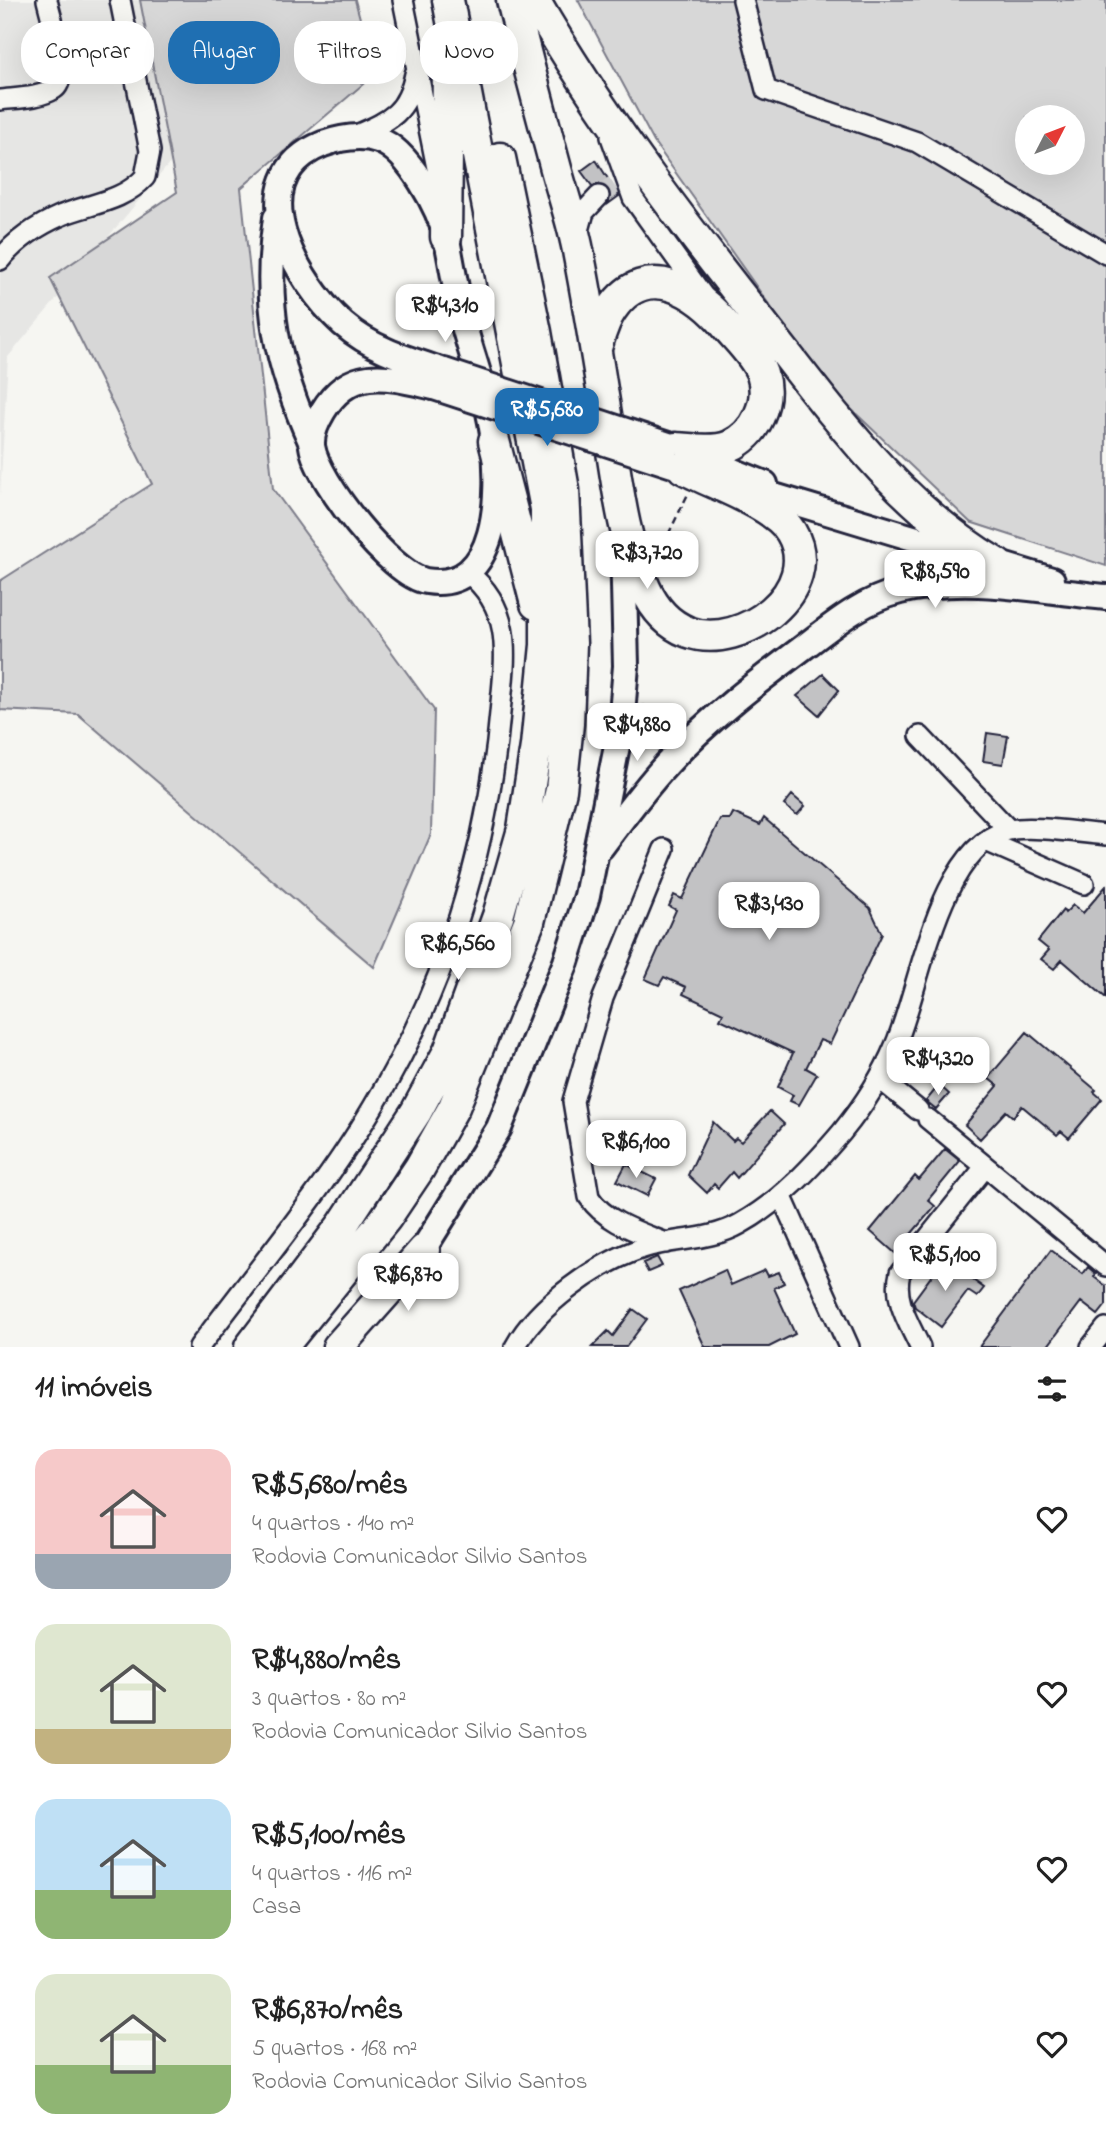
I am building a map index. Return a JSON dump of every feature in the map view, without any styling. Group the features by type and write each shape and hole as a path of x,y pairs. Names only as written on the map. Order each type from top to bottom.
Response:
{"highway":[{"path":"512,0 579,253 622,517 645,588 665,619 698,635 740,633 760,621 786,596 798,564 798,550 791,532 781,520 679,460"},
{"path":"534,0 577,71 690,232 864,453 948,532 997,564"},
{"path":"446,222 455,2"},
{"path":"250,1347 344,1224 416,1112 449,1051 498,916 523,829 536,746 546,645 546,509 455,2"},
{"path":"282,1347 386,1218 419,1169 454,1107 529,922 561,790 569,724 571,643 564,490 536,332 455,2"},
{"path":"596,349 612,308 634,290 665,284 684,289 711,306 748,352 762,374 763,408 750,431 728,447 679,460"},
{"path":"494,441 546,645"},
{"path":"338,1347 424,1250"}],"main road":[{"path":"351,137 380,141 396,150 415,171 446,222 461,314 494,441 493,513 489,542 479,562 467,572 447,581 426,581 407,574 383,551 338,497 288,390 274,331 271,281 277,211 284,177 296,162 312,149 351,137"},
{"path":"277,211 282,233 298,264 340,321 384,352 439,379 850,519 1106,597"},
{"path":"312,444 315,424 330,400 347,385 364,378 386,376 439,379"},
{"path":"354,1347 424,1250 499,1128 566,962 596,853 621,726 626,666 622,517"},
{"path":"596,853 667,764 692,740 774,669 843,617 872,601 901,591 973,584 1106,597"}],"street":[{"path":"0,100 51,91 59,85 63,72 47,0"},
{"path":"0,237 35,228 63,214 118,198 145,177 150,151 120,0"},
{"path":"403,0 446,222"},
{"path":"743,0 766,90 917,142 1106,254"},
{"path":"351,137 376,126 404,107 410,97 416,69"},
{"path":"577,71 618,151 613,186 581,218 579,253"},
{"path":"613,186 642,212 711,306"},
{"path":"0,260 35,228"},
{"path":"199,1347 372,1108 436,983 467,896 497,747 504,671 503,621 485,586 467,572"},
{"path":"920,736 1008,830"},
{"path":"515,1347 542,1310 596,1271 644,1248 717,1234 739,1225 781,1195 842,1131 880,1079 907,1016 940,906 957,874 986,841 1008,830 1106,835"},
{"path":"986,841 1084,884"},
{"path":"664,849 603,998 573,1101 589,1197 596,1208 625,1226 667,1244"},
{"path":"880,1079 1106,1266"},
{"path":"920,1347 899,1301 897,1286 900,1273 985,1167"},
{"path":"781,1195 849,1347"},
{"path":"1091,1347 1106,1328"}],"path":[{"path":"663,570 679,460"},
{"path":"643,704 653,729 692,740"}],"shaded area":[{"path":"0,0 178,0 181,21 168,21 168,84 189,84 195,133 8,357 0,496"},
{"path":"140,0 355,0 361,21 294,21 294,84 363,84 241,188 273,489 434,710 431,834 374,967 78,714 0,710 0,581 152,484 50,278 177,192 154,73 154,21 144,21"},
{"path":"578,0 1106,0 1106,566 970,522 826,385 654,142"}],"building":[{"path":"596,160 619,196 608,204 611,193 608,188 601,184 592,186 581,171"},
{"path":"823,674 839,690 819,715 797,696"},
{"path":"987,733 1008,736 1003,764 983,761"},
{"path":"792,795 805,806 797,815 784,805"},
{"path":"733,813 760,825 764,818 870,908 882,934 830,1044 820,1040 806,1068 817,1074 799,1105 790,1101 793,1095 778,1087 793,1053 720,1019 723,1013 683,994 686,987 664,977 659,985 645,979 676,910 669,906 674,895 682,899 720,819 730,819"},
{"path":"1106,886 1106,998 1062,960 1054,969 1041,959 1049,950 1038,941 1063,910 1065,913 1073,905 1083,913"},
{"path":"1027,1032 1096,1090 1094,1092 1102,1099 1069,1138 1061,1131 1057,1135 1022,1106 1013,1117 1006,1111 980,1139 965,1125 998,1086 988,1078"},
{"path":"939,1085 949,1094 936,1109 926,1101"},
{"path":"770,1111 784,1124 737,1178 732,1172 718,1188 714,1184 707,1193 688,1175 713,1122 733,1141 736,1138 741,1142"},
{"path":"945,1149 960,1161 928,1200 935,1206 895,1253 870,1231 915,1176 919,1180"},
{"path":"626,1164 656,1179 647,1196 617,1181"},
{"path":"1051,1250 1083,1274 1088,1267 1096,1274 1094,1277 1106,1286 1106,1305 1098,1315 1081,1302 1047,1347 979,1347"},
{"path":"657,1257 662,1266 648,1272 643,1263"},
{"path":"944,1259 984,1288 977,1297 968,1291 941,1327 915,1307 913,1301"},
{"path":"725,1270 731,1285 765,1270 768,1276 779,1272 784,1283 774,1288 795,1334 769,1347 705,1347 679,1291"},
{"path":"633,1309 647,1319 626,1347 592,1347 608,1331 613,1336"}],"tunnel":[{"path":"599,196 614,185"}]}
